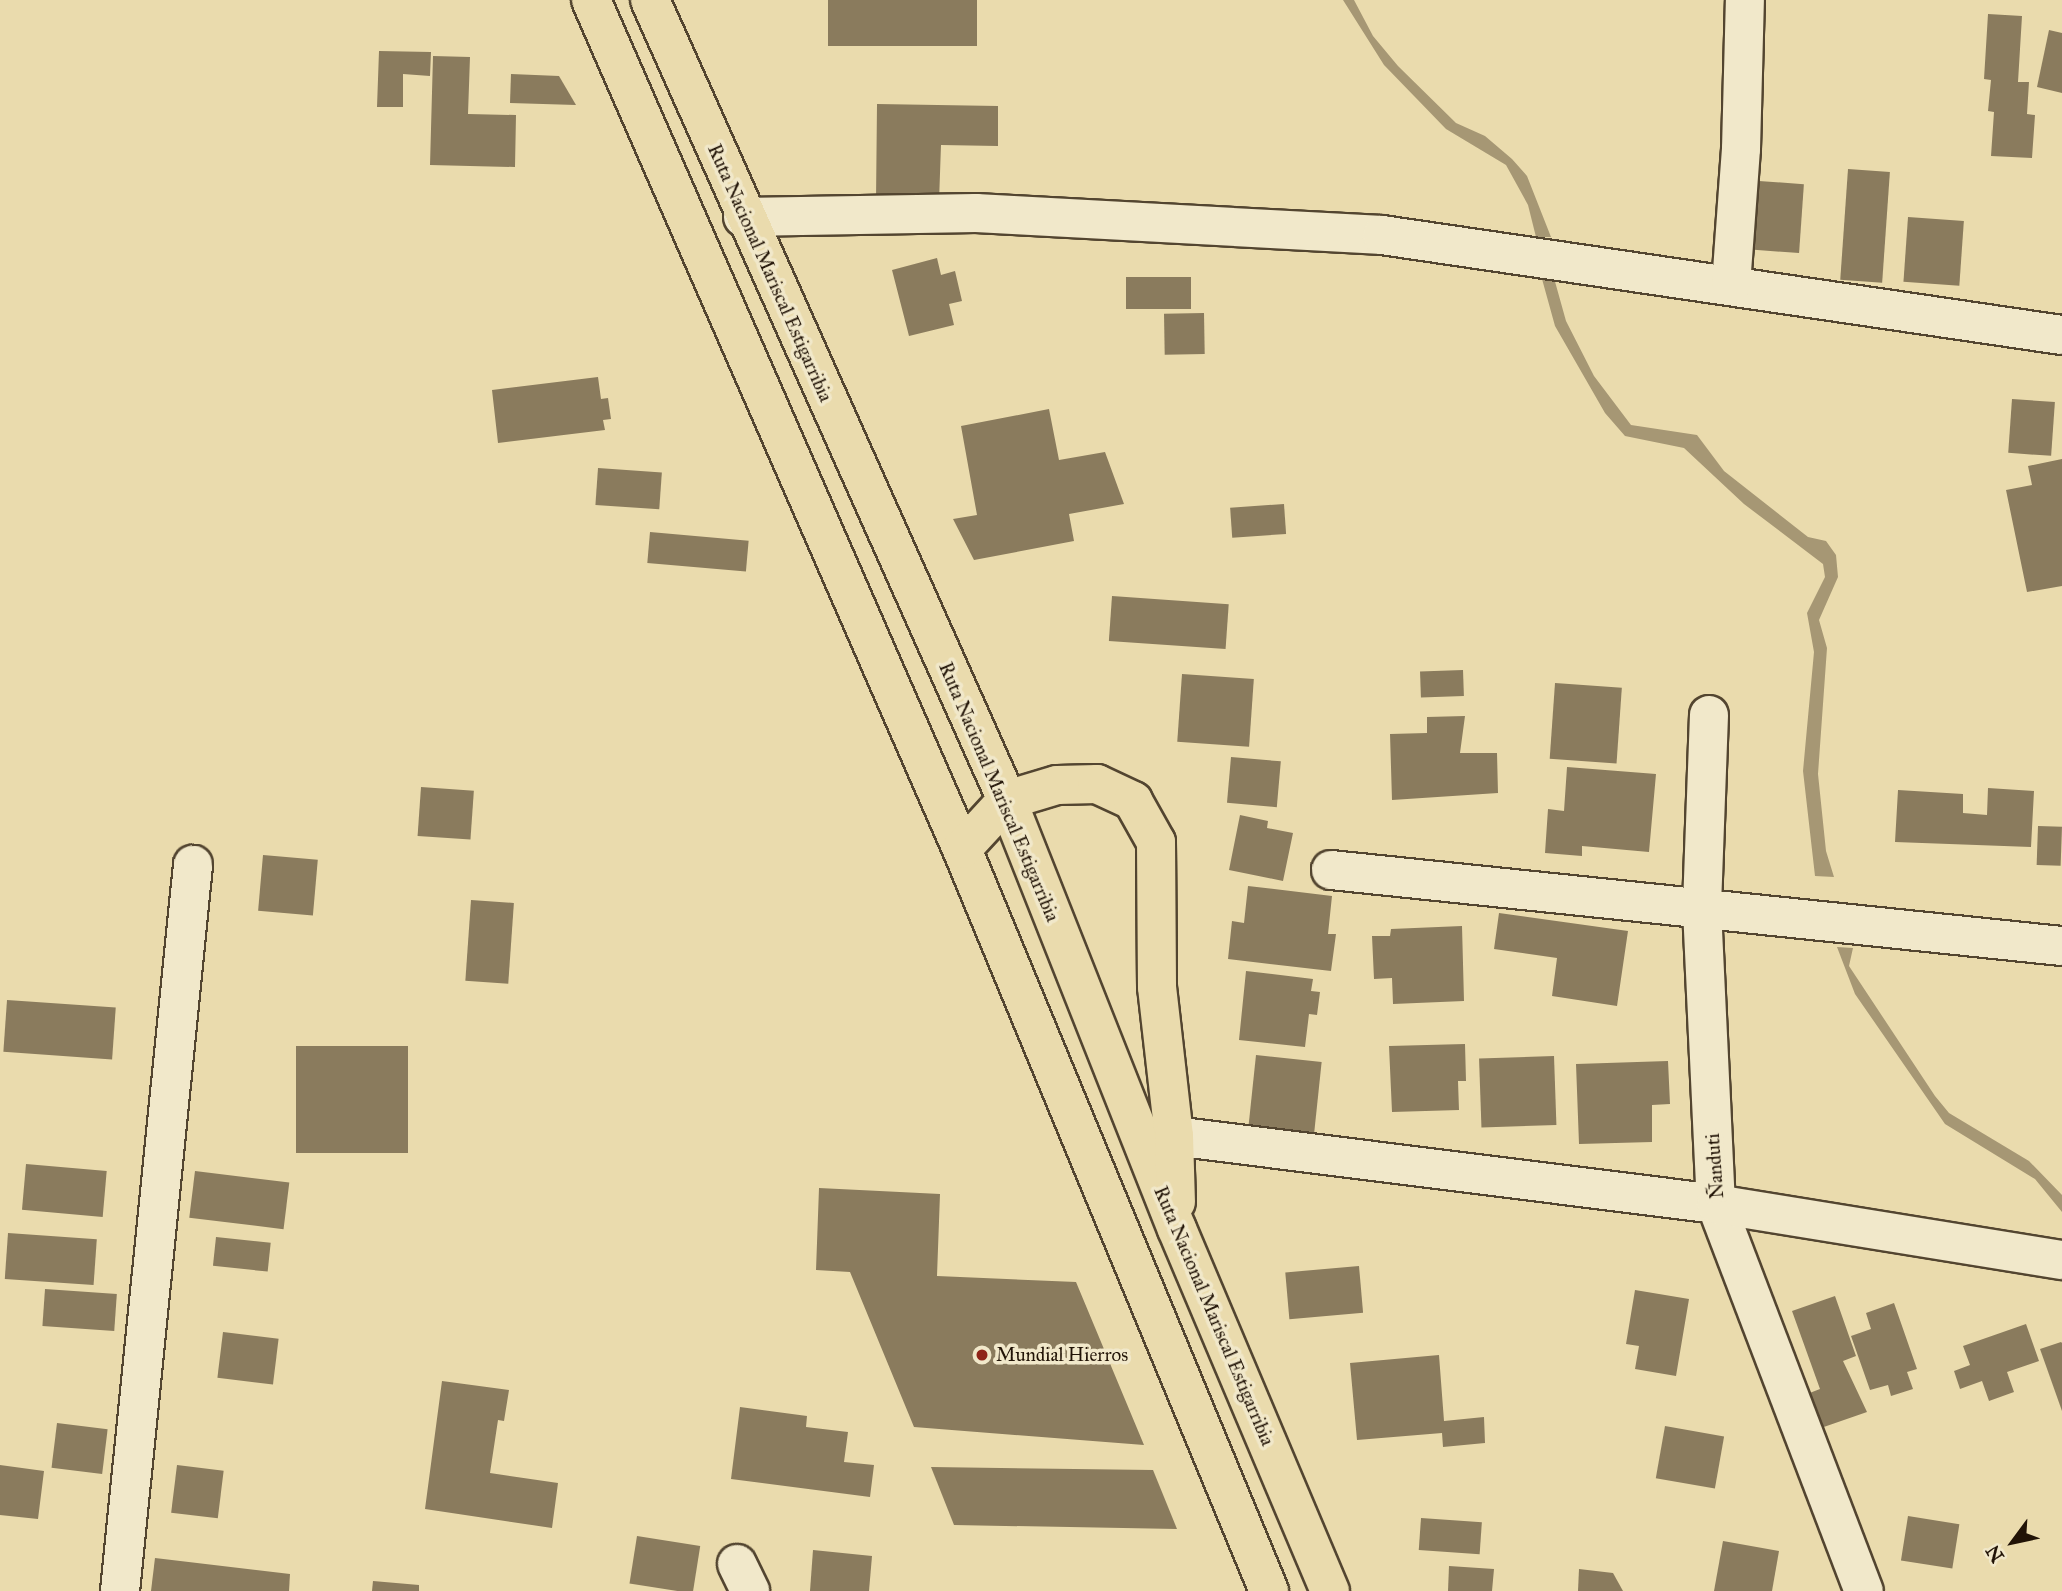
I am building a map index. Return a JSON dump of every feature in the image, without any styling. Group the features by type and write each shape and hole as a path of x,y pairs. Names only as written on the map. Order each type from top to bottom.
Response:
{"highway":[{"path":"591,0 962,849 1269,1591"},
{"name":"Ruta Nacional Mariscal Estigarribia","path":"650,0 743,217 1007,800 1177,1229 1330,1591"},
{"path":"962,849 1007,800 1057,785 1097,784 1133,801 1156,842 1157,987 1174,1136 1177,1229"}],"street":[{"path":"1731,285 1741,149 1745,0"},
{"path":"743,217 976,213 1382,235 2062,335"},
{"name":"Ñanduti","path":"1709,715 1702,909 1716,1204 1864,1591"},
{"path":"120,1591 193,865"},
{"path":"1331,870 2062,946"},
{"path":"1174,1136 1716,1204 2062,1259"}],"shaded area":[{"path":"1343,0 1354,0 1373,36 1398,66 1456,123 1485,136 1527,176 1551,237 1536,237 1528,205 1506,165 1446,129 1384,65"},
{"path":"1554,278 1566,321 1594,376 1631,425 1697,435 1724,471 1808,537 1826,541 1836,555 1838,577 1819,620 1827,648 1818,774 1826,851 1834,877 1815,876 1803,771 1814,652 1807,613 1825,577 1823,564 1744,504 1684,448 1625,436 1605,413 1555,326 1542,279"},
{"path":"1837,947 1853,948 1849,966 1949,1113 2029,1161 2062,1195 2062,1212 2035,1179 1945,1124 1855,994"}],"building":[{"path":"828,0 977,0 977,46 828,46"},
{"path":"1988,14 2022,16 2018,82 2029,82 2027,114 2035,115 2032,158 1991,156 1994,112 1988,111 1991,80 1984,79"},
{"path":"2049,30 2062,33 2062,93 2037,87"},
{"path":"379,51 431,52 430,76 403,74 403,107 377,107"},
{"path":"433,56 470,57 468,114 516,115 515,167 430,165"},
{"path":"511,74 559,76 576,105 510,103"},
{"path":"877,104 998,106 998,146 941,145 939,202 876,200"},
{"path":"1848,169 1890,172 1882,283 1840,280"},
{"path":"1759,181 1804,184 1799,253 1754,250"},
{"path":"1908,217 1964,221 1959,286 1903,282"},
{"path":"937,258 941,275 955,271 962,301 949,304 954,325 909,336 892,270"},
{"path":"1126,277 1191,277 1191,309 1126,309"},
{"path":"1204,313 1205,354 1165,355 1164,314"},
{"path":"598,377 601,399 608,398 611,419 603,420 605,430 498,443 492,390"},
{"path":"2012,399 2055,402 2051,456 2008,453"},
{"path":"1049,409 1059,460 1105,452 1124,504 1069,514 1074,541 974,560 953,519 977,515 961,426"},
{"path":"2062,459 2062,586 2027,592 2006,490 2032,485 2028,466"},
{"path":"598,468 662,472 659,509 595,505"},
{"path":"1284,504 1286,534 1232,538 1230,508"},
{"path":"650,532 749,541 746,572 647,563"},
{"path":"1112,596 1229,604 1226,649 1109,641"},
{"path":"1463,670 1464,696 1421,697 1420,672"},
{"path":"1182,674 1254,679 1249,747 1177,742"},
{"path":"1555,683 1622,688 1617,763 1550,759"},
{"path":"1465,716 1460,753 1497,753 1498,793 1392,800 1390,734 1427,733 1427,717"},
{"path":"1231,757 1281,761 1277,807 1227,803"},
{"path":"1567,767 1656,774 1649,852 1582,846 1582,856 1545,853 1548,809 1564,811"},
{"path":"421,787 474,791 470,840 418,836"},
{"path":"1988,788 2034,791 2031,847 1895,842 1898,790 1963,794 1963,813 1987,815"},
{"path":"1240,815 1268,821 1267,828 1293,833 1283,881 1229,870"},
{"path":"2038,826 2062,827 2061,866 2037,865"},
{"path":"263,855 318,860 313,916 258,911"},
{"path":"1248,886 1332,896 1328,934 1336,934 1331,971 1228,959 1232,921 1244,923"},
{"path":"471,900 514,903 508,984 465,981"},
{"path":"1499,913 1628,931 1617,1006 1552,996 1557,958 1494,949"},
{"path":"1462,926 1464,1001 1393,1004 1392,978 1374,979 1372,936 1390,936 1391,929"},
{"path":"1246,971 1313,979 1311,991 1320,992 1317,1015 1309,1014 1305,1047 1239,1040"},
{"path":"7,1000 116,1008 112,1059 3,1052"},
{"path":"1465,1044 1466,1081 1458,1081 1459,1110 1392,1112 1389,1046"},
{"path":"296,1046 408,1046 408,1153 296,1153"},
{"path":"1256,1055 1322,1062 1314,1134 1248,1127"},
{"path":"1554,1056 1556,1125 1481,1128 1479,1059"},
{"path":"1668,1061 1670,1104 1652,1105 1652,1142 1579,1144 1576,1064"},
{"path":"26,1164 107,1171 103,1217 22,1210"},
{"path":"195,1171 289,1183 284,1229 189,1218"},
{"path":"819,1188 940,1194 937,1276 1076,1282 1144,1445 914,1427 850,1272 816,1270"},
{"path":"8,1233 97,1239 94,1285 5,1279"},
{"path":"216,1237 271,1243 268,1272 213,1266"},
{"path":"1359,1266 1363,1313 1289,1319 1285,1272"},
{"path":"45,1289 117,1294 114,1331 42,1326"},
{"path":"1635,1290 1689,1299 1676,1376 1635,1369 1639,1346 1626,1344"},
{"path":"1835,1296 1856,1356 1843,1361 1867,1412 1818,1429 1807,1394 1820,1389 1792,1311"},
{"path":"1894,1303 1917,1369 1907,1372 1913,1389 1891,1396 1888,1385 1870,1390 1851,1336 1871,1329 1866,1313"},
{"path":"2026,1324 2039,1361 2007,1372 2014,1392 1989,1401 1982,1381 1960,1389 1954,1371 1970,1365 1963,1346"},
{"path":"223,1332 279,1339 273,1384 217,1378"},
{"path":"2062,1343 2062,1411 2040,1349"},
{"path":"1439,1355 1444,1421 1484,1417 1485,1443 1443,1447 1442,1433 1357,1440 1350,1363"},
{"path":"442,1381 509,1390 504,1421 498,1420 490,1473 558,1483 552,1528 425,1509"},
{"path":"740,1407 807,1416 806,1427 848,1432 844,1462 874,1465 870,1497 731,1479"},
{"path":"57,1423 108,1429 102,1474 52,1468"},
{"path":"1665,1426 1724,1436 1715,1489 1656,1478"},
{"path":"0,1465 44,1471 38,1519 0,1515"},
{"path":"177,1465 224,1471 218,1518 171,1513"},
{"path":"931,1467 1153,1470 1177,1529 954,1525"},
{"path":"1908,1516 1959,1524 1952,1569 1901,1560"},
{"path":"1421,1518 1482,1522 1480,1554 1419,1550"},
{"path":"637,1536 700,1546 693,1591 629,1583"},
{"path":"1723,1541 1779,1551 1772,1591 1714,1591"},
{"path":"813,1550 872,1556 869,1591 810,1591"},
{"path":"155,1558 290,1574 289,1591 151,1591"},
{"path":"1449,1566 1494,1569 1492,1591 1448,1591"},
{"path":"1579,1569 1613,1573 1623,1591 1578,1591"},
{"path":"373,1581 419,1585 419,1591 372,1591"}],"place":[{"name":"Mundial Hierros","path":"982,1355"}]}
